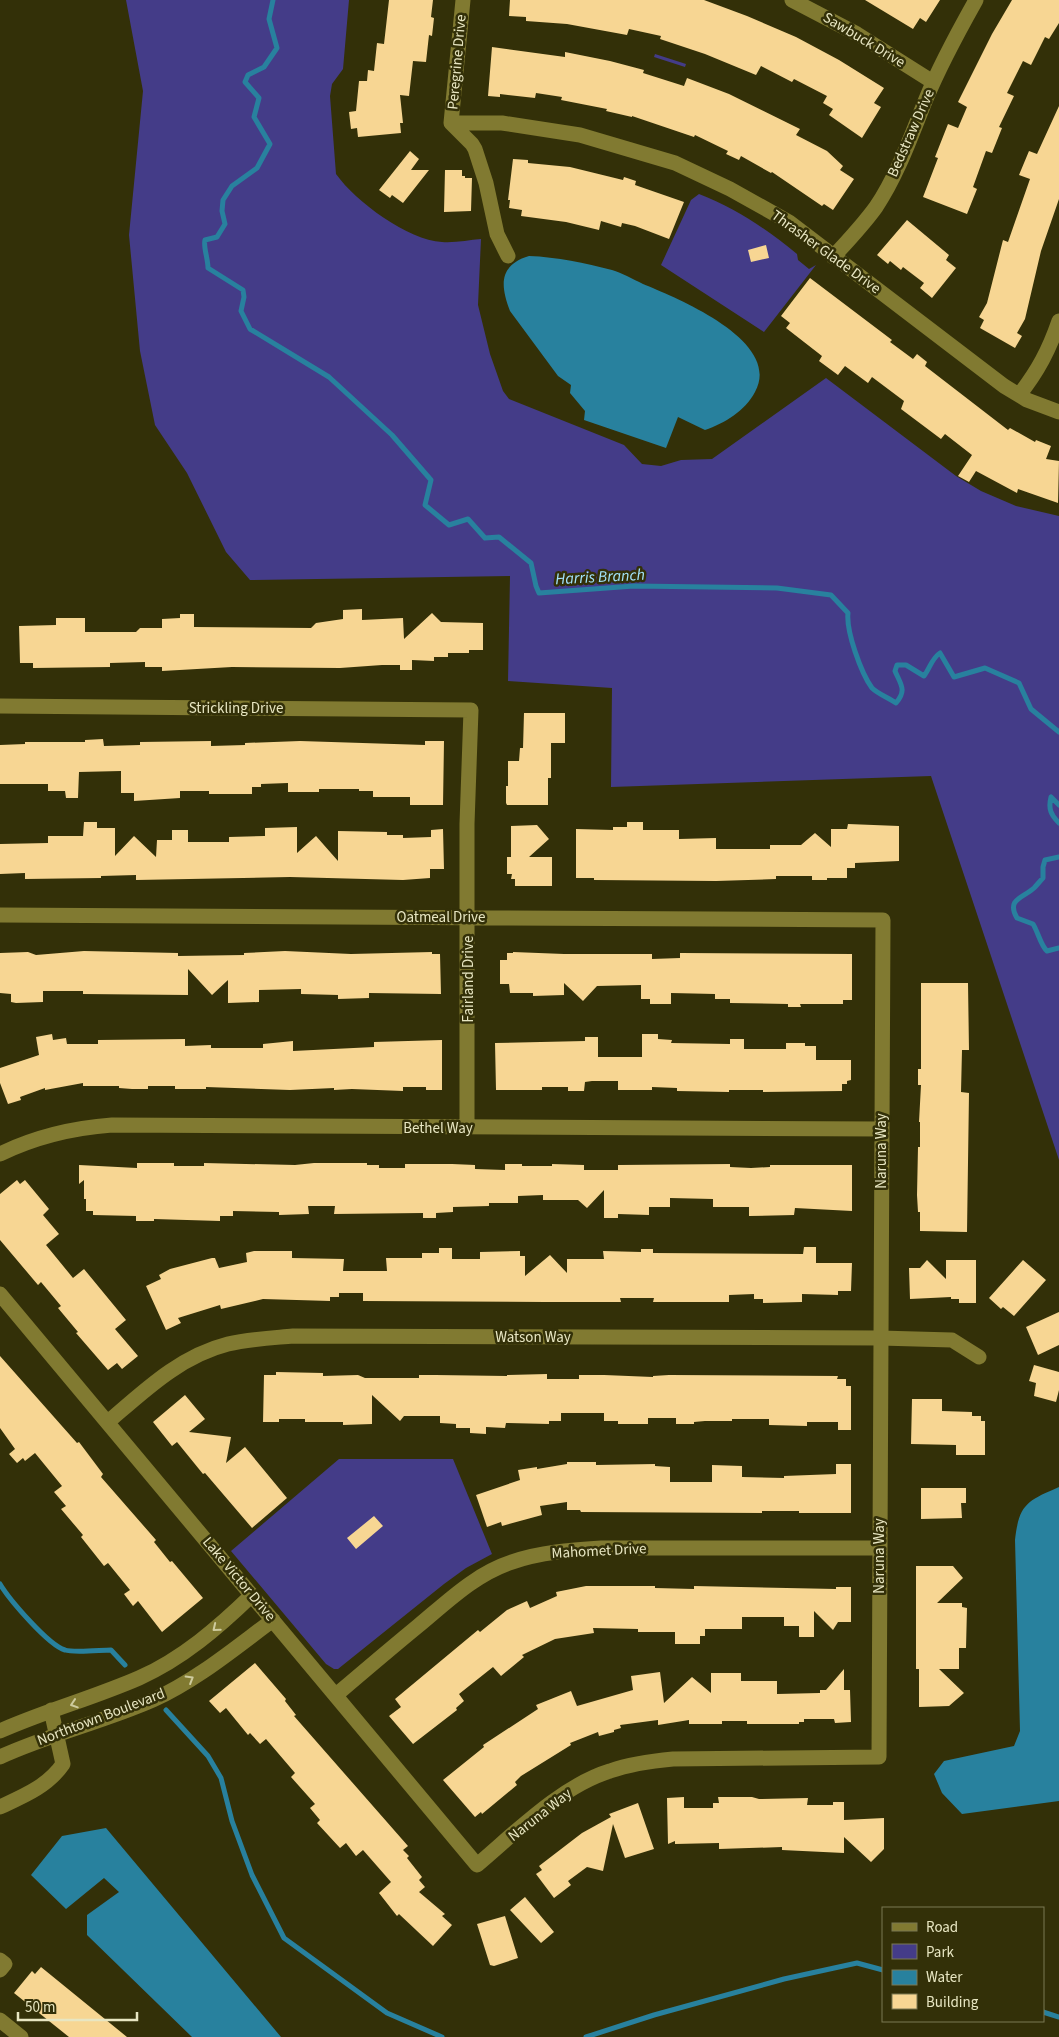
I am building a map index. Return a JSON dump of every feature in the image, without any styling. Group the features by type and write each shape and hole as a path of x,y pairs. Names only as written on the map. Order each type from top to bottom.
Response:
{"street":[{"name":"Peregrine Drive","path":"451,123 463,0"},
{"name":"Sawbuck Drive","path":"792,0 857,34 933,82"},
{"name":"Bedstraw Drive","path":"833,257 854,235 884,192 901,161 933,82 976,0"},
{"path":"451,123 476,149 486,183 497,234 508,256"},
{"name":"Thrasher Glade Drive","path":"451,123 502,123 580,135 675,163 730,189 789,222 953,348 1019,395 1059,412"},
{"path":"1019,395 1036,372 1049,349 1059,321"},
{"name":"Strickling Drive","path":"0,706 471,710"},
{"name":"Fairland Drive","path":"467,1128 467,824 471,710"},
{"name":"Oatmeal Drive","path":"0,914 882,920"},
{"name":"Naruna Way","path":"477,1866 553,1802 608,1771 640,1763 673,1759 879,1757 882,920"},
{"name":"Bethel Way","path":"0,1154 26,1141 54,1133 84,1127 112,1125 881,1129"},
{"name":"Lake Victor Drive","path":"0,1294 477,1866"},
{"name":"Watson Way","path":"108,1422 173,1369 200,1354 228,1344 293,1336 880,1338 952,1340 979,1357"},
{"name":"Mahomet Drive","path":"336,1695 458,1592 483,1575 529,1557 570,1550 602,1548 879,1548"},
{"name":"Northtown Boulevard","path":"0,1731 51,1710 75,1704 141,1677 176,1657 231,1616 252,1595"},
{"name":"Northtown Boulevard","path":"0,1757 58,1733 154,1700 214,1664 273,1620"},
{"path":"0,1807 44,1785 63,1764 58,1733 51,1710"},
{"path":"0,1960 5,1964 0,1970"},
{"path":"0,2020 21,2037"}],"green space":[{"path":"126,0 349,0 343,69 332,84 330,96 336,174 369,207 399,227 414,234 429,240 442,242 481,239 478,305 490,354 503,391 509,399 624,445 642,464 661,466 681,460 712,459 826,378 956,476 981,491 1016,506 1059,516 1059,1160 931,776 611,787 612,688 508,681 510,576 250,580 226,552 187,473 155,425 140,351 129,235 143,91"},
{"path":"655,54 686,64 685,67 654,57"},
{"path":"699,194 738,213 774,236 797,254 798,260 809,269 816,265 764,332 661,265 691,200"},
{"path":"339,1459 453,1459 492,1554 466,1568 444,1584 338,1669 334,1669 326,1664 231,1551"}],"water":[{"path":"529,256 571,261 616,271 701,311 722,324 741,339 754,356 760,373 751,399 734,416 705,430 678,417 666,448 584,420 585,411 570,393 571,385 558,376 510,311 505,293 504,277 512,265"},
{"path":"1059,1487 1059,1801 962,1814 942,1793 934,1774 944,1761 1014,1746 1020,1731 1015,1540 1017,1528 1019,1518 1026,1505 1039,1496"},
{"path":"106,1828 281,2037 192,2037 87,1935 87,1915 119,1892 104,1878 66,1909 31,1875 62,1836"}],"building":[{"path":"389,0 433,0 431,17 434,18 432,36 429,35 426,62 413,61 409,96 400,95 403,123 400,123 401,133 358,137 357,128 351,129 349,112 356,111 359,81 367,81 368,70 374,71 377,43 384,44"},
{"path":"510,0 704,0 796,37 839,60 884,88 874,103 881,107 862,138 829,115 833,109 823,103 827,96 794,79 792,82 761,66 756,75 705,54 660,39 661,36 629,29 627,35 567,24 526,21 526,17 509,16"},
{"path":"865,0 940,0 926,22 920,18 913,29"},
{"path":"1012,0 1059,0 1059,23 1049,39 1045,37 1031,65 1023,61 1007,93 1014,96 999,127 1002,128 992,153 986,151 973,187 977,189 967,214 923,197 938,158 935,157 948,124 958,128 967,107 958,102 992,34"},
{"path":"492,47 565,57 565,52 610,61 644,70 643,73 684,86 687,78 729,94 800,129 796,135 827,151 843,166 840,170 854,179 833,210 824,204 822,206 772,172 741,156 739,160 726,154 728,151 695,135 694,137 632,116 606,111 607,109 561,100 562,97 536,93 535,98 500,94 500,97 488,96"},
{"path":"1059,106 1059,199 1041,251 1025,319 1017,333 1022,336 1015,348 980,328 984,320 979,317 987,303 1003,240 1008,242 1030,179 1019,175 1029,151 1037,154"},
{"path":"410,151 419,159 411,170 429,170 403,203 392,195 390,198 379,190"},
{"path":"513,159 528,160 528,163 570,167 623,180 624,177 636,181 635,185 684,202 669,239 622,223 621,227 601,221 599,230 566,222 521,216 522,210 509,208 510,200 508,200"},
{"path":"445,170 462,170 462,176 472,178 471,211 444,212"},
{"path":"907,220 949,255 946,260 956,268 932,298 920,288 924,283 903,267 901,270 890,261 888,264 877,255"},
{"path":"766,245 769,258 751,262 748,250"},
{"path":"810,278 892,340 890,342 913,359 917,354 927,362 925,366 1008,430 1010,428 1035,442 1036,440 1051,446 1046,459 1059,461 1058,503 1018,489 1017,493 976,471 969,482 958,476 972,455 945,434 941,439 901,409 904,401 872,377 868,383 845,366 838,375 819,361 822,356 786,328 790,323 781,316"},
{"path":"362,609 362,620 403,618 404,639 432,613 441,622 483,623 483,650 469,650 469,653 448,653 448,657 434,657 434,661 412,660 412,670 400,670 400,665 382,665 340,668 232,667 162,671 162,667 145,667 145,662 110,663 110,667 33,668 33,663 20,663 19,626 56,625 56,618 85,618 85,632 136,632 140,628 162,628 162,619 180,618 180,614 194,614 194,627 311,628 316,623 343,619 343,610"},
{"path":"524,713 565,713 565,743 551,743 551,778 548,778 548,805 507,805 506,803 508,761 519,761 520,748 523,748"},
{"path":"103,739 104,746 140,745 140,742 211,741 211,746 300,741 425,745 425,741 444,741 443,805 410,805 410,797 373,797 373,791 359,791 359,789 319,789 319,792 288,792 288,783 261,784 261,787 252,787 252,794 209,794 209,791 180,791 180,798 134,801 134,793 121,793 121,771 79,772 78,798 66,798 65,791 48,791 48,784 0,784 0,745 25,744 25,742 85,742 85,740"},
{"path":"84,822 97,822 97,828 115,828 115,856 134,836 156,857 157,840 172,840 172,830 188,830 188,842 229,842 229,837 265,836 265,828 297,827 297,853 316,836 338,861 338,831 387,832 387,835 403,835 403,838 431,837 431,830 443,829 444,869 430,869 430,878 403,880 290,877 136,880 136,875 101,876 101,878 25,879 25,873 0,874 0,844 48,843 48,836 83,836"},
{"path":"627,822 643,822 643,830 679,830 679,839 716,838 716,849 770,849 770,845 801,845 815,833 831,847 831,829 847,829 848,824 899,826 899,861 855,863 855,868 847,868 847,878 827,878 827,880 812,880 812,876 776,876 776,879 716,881 594,880 594,878 576,878 576,829 613,830 613,827 627,827"},
{"path":"537,825 549,839 529,857 552,857 552,886 515,886 515,879 511,879 512,874 507,874 507,857 511,857 511,826"},
{"path":"84,951 178,953 178,956 244,955 244,953 285,951 351,954 432,952 432,954 440,954 441,994 369,993 369,998 338,999 338,995 301,994 301,989 259,990 259,1002 228,1003 228,980 212,995 188,969 188,995 83,994 83,991 43,991 43,1002 16,1003 11,1002 11,994 0,993 0,953 28,952 36,955"},
{"path":"507,953 652,954 652,959 680,958 680,953 852,954 852,1000 843,1000 843,1004 800,1004 801,1007 788,1007 788,1004 730,1003 730,999 715,999 715,994 671,993 671,1004 650,1004 650,999 641,999 641,985 597,986 583,1001 564,983 564,995 533,996 533,993 510,993 509,984 500,984 500,960 507,960"},
{"path":"921,983 968,983 969,1050 962,1050 961,1092 969,1093 967,1232 920,1231 920,1212 918,1212 917,1195 918,1147 920,1147 921,1085 918,1085 918,1069 921,1069"},
{"path":"52,1034 53,1040 66,1038 67,1044 98,1044 98,1040 185,1039 185,1046 211,1045 211,1048 263,1048 263,1044 293,1041 293,1051 374,1047 374,1042 442,1040 442,1090 426,1090 426,1087 403,1087 403,1091 334,1090 334,1088 290,1090 206,1087 206,1089 175,1089 175,1086 148,1086 148,1089 132,1089 119,1088 119,1086 83,1086 83,1083 45,1090 45,1088 20,1097 21,1100 8,1104 0,1083 0,1068 39,1055 36,1037"},
{"path":"642,1034 658,1034 658,1039 672,1040 671,1043 730,1044 730,1039 744,1039 744,1049 786,1049 786,1043 805,1043 805,1046 816,1046 816,1060 851,1060 851,1080 847,1081 847,1084 842,1084 842,1091 677,1091 677,1088 652,1087 652,1090 618,1090 618,1081 585,1082 584,1091 568,1091 568,1087 542,1087 542,1090 496,1090 495,1043 585,1041 585,1037 598,1037 598,1057 642,1057"},
{"path":"137,1163 174,1163 174,1166 204,1166 204,1163 295,1165 367,1163 367,1165 379,1165 379,1168 405,1168 405,1164 452,1164 475,1165 475,1169 505,1170 505,1164 522,1164 522,1166 552,1166 552,1164 584,1165 584,1170 618,1170 618,1165 730,1164 730,1167 751,1168 770,1167 770,1165 852,1165 852,1211 795,1208 794,1215 749,1216 749,1207 713,1207 713,1199 670,1198 670,1207 649,1207 649,1215 618,1214 618,1218 604,1218 604,1190 587,1208 578,1200 543,1200 543,1195 518,1196 518,1203 489,1203 489,1206 453,1207 453,1212 436,1213 436,1218 423,1218 423,1213 334,1214 335,1206 308,1206 309,1214 279,1215 279,1212 233,1211 233,1216 220,1216 220,1221 154,1219 154,1221 136,1221 136,1216 93,1215 93,1211 86,1211 84,1180 79,1184 79,1165 137,1168"},
{"path":"17,1180 20,1184 25,1180 49,1209 43,1215 59,1234 46,1245 73,1278 84,1269 126,1320 115,1329 138,1356 122,1369 117,1363 108,1370 76,1333 78,1332 58,1308 61,1306 41,1282 38,1285 0,1240 0,1194"},
{"path":"804,1247 816,1247 816,1263 852,1263 851,1291 838,1291 838,1295 802,1294 802,1302 763,1303 763,1299 754,1299 754,1294 729,1295 729,1302 653,1302 654,1298 620,1298 621,1302 546,1302 363,1301 363,1293 339,1293 339,1297 330,1297 330,1301 263,1299 221,1309 220,1305 178,1318 181,1323 166,1330 146,1286 161,1279 159,1275 170,1269 212,1258 215,1258 219,1268 247,1262 246,1253 254,1251 292,1251 292,1258 344,1259 343,1271 387,1271 386,1258 422,1258 422,1253 439,1253 439,1248 452,1248 452,1259 480,1259 480,1252 520,1251 520,1256 525,1256 525,1276 550,1255 567,1273 567,1259 604,1259 603,1251 641,1252 641,1249 653,1249 653,1253 803,1254"},
{"path":"927,1260 946,1279 946,1260 976,1260 976,1303 959,1303 959,1299 951,1299 951,1297 910,1299 909,1268 920,1268"},
{"path":"1023,1260 1046,1280 1014,1316 1003,1307 1001,1309 989,1298"},
{"path":"1059,1312 1059,1345 1038,1355 1026,1327"},
{"path":"0,1356 77,1443 79,1442 103,1474 101,1477 156,1540 154,1542 170,1562 172,1561 203,1598 162,1632 138,1601 133,1606 124,1594 130,1590 108,1563 104,1566 81,1537 83,1535 61,1509 66,1506 54,1492 62,1486 35,1453 25,1461 23,1458 17,1463 9,1454 15,1449 0,1428"},
{"path":"1034,1365 1059,1372 1059,1390 1056,1402 1034,1396 1036,1383 1029,1381"},
{"path":"276,1372 323,1373 323,1376 358,1375 365,1378 419,1378 419,1375 507,1376 547,1374 547,1379 579,1379 579,1375 653,1377 669,1375 838,1376 837,1379 846,1379 846,1386 851,1386 851,1430 838,1430 838,1422 807,1422 807,1426 769,1425 769,1419 732,1419 732,1421 676,1424 676,1418 648,1418 648,1424 618,1424 618,1421 604,1421 604,1413 561,1413 561,1421 549,1421 549,1424 506,1423 505,1428 486,1427 486,1434 470,1433 470,1428 456,1428 456,1424 440,1423 440,1416 404,1416 400,1421 372,1395 372,1424 343,1425 343,1422 305,1422 305,1419 279,1419 279,1422 263,1422 264,1375 276,1375"},
{"path":"185,1395 205,1419 189,1432 231,1437 226,1463 245,1447 287,1498 252,1528 177,1442 172,1446 153,1422"},
{"path":"912,1399 942,1399 942,1411 972,1412 972,1416 981,1416 981,1421 985,1421 985,1455 956,1455 956,1445 911,1444"},
{"path":"567,1462 596,1462 596,1465 655,1464 655,1466 670,1467 670,1482 712,1482 712,1465 742,1466 742,1477 784,1478 784,1476 836,1474 836,1464 851,1464 851,1513 799,1513 799,1511 762,1511 762,1513 581,1512 580,1510 567,1510 567,1502 540,1506 542,1515 502,1526 501,1522 487,1527 476,1495 520,1480 518,1470 537,1467 537,1469 567,1464"},
{"path":"921,1488 966,1488 966,1503 961,1503 962,1518 921,1519"},
{"path":"374,1516 383,1526 356,1549 347,1538"},
{"path":"916,1566 953,1566 963,1578 937,1603 962,1603 962,1607 967,1608 966,1648 959,1648 959,1669 939,1669 964,1693 949,1706 919,1707 919,1669 916,1669"},
{"path":"586,1586 655,1586 655,1588 694,1589 694,1586 836,1589 836,1587 851,1587 851,1622 838,1622 833,1630 814,1611 814,1637 799,1637 799,1626 784,1626 784,1617 742,1617 742,1629 705,1629 705,1636 700,1636 700,1644 675,1644 675,1632 638,1632 638,1629 593,1628 594,1633 555,1639 522,1655 524,1657 501,1676 493,1667 459,1694 464,1701 456,1708 457,1710 413,1744 389,1716 401,1707 395,1699 478,1630 480,1632 507,1610 527,1601 530,1608 557,1596 556,1592"},
{"path":"255,1663 286,1699 285,1701 296,1715 294,1716 408,1846 403,1850 422,1877 419,1880 425,1887 419,1892 445,1914 442,1916 452,1925 433,1946 399,1914 397,1916 379,1893 391,1882 363,1850 356,1856 346,1843 340,1848 317,1823 320,1820 310,1808 315,1804 291,1777 295,1773 266,1739 260,1744 250,1733 248,1735 226,1708 220,1713 209,1701"},
{"path":"844,1669 844,1690 850,1690 851,1722 835,1723 834,1719 804,1719 804,1722 799,1722 799,1724 747,1724 747,1721 722,1721 722,1724 689,1724 689,1720 658,1725 658,1720 620,1725 621,1728 614,1730 614,1732 599,1736 598,1732 570,1743 571,1745 521,1776 515,1782 517,1785 482,1814 481,1812 475,1817 443,1780 484,1747 483,1745 538,1709 536,1705 571,1691 577,1706 633,1690 631,1676 660,1672 664,1703 692,1677 711,1693 711,1673 741,1673 741,1681 777,1681 777,1694 820,1693 820,1690 826,1690"},
{"path":"684,1797 684,1808 713,1808 713,1803 719,1803 718,1797 752,1797 759,1799 808,1798 807,1805 833,1805 833,1802 844,1802 844,1820 884,1818 884,1849 871,1862 844,1837 844,1853 782,1850 782,1847 719,1849 719,1843 675,1844 675,1841 668,1844 667,1798"},
{"path":"638,1803 654,1849 625,1858 613,1824 603,1871 587,1867 568,1881 571,1885 554,1898 536,1874 542,1870 539,1866 582,1833 611,1817 609,1814"},
{"path":"525,1897 554,1932 541,1943 510,1910"},
{"path":"505,1916 518,1958 494,1966 490,1965 477,1924"},
{"path":"41,1967 127,2037 69,2037 14,1993 32,1971 35,1974"}],"waterway":[{"name":"Harris Branch","path":"273,0 269,19 277,48 264,67 248,75 245,82 259,98 254,117 270,144 257,168 232,186 223,200 222,211 225,224 217,237 205,240 208,268 243,290 244,297 241,311 250,329 329,377 392,435 431,480 425,505 449,525 468,519 485,538 499,537 531,563 539,593 634,586 777,588 831,595 848,613 849,630 859,662 872,688 880,694 896,703 902,691 895,671 897,665 906,665 924,676 933,660 940,653 954,677 985,668 1019,683 1031,709 1059,732"},
{"name":"Harris Branch","path":"1059,805 1051,797 1051,812 1059,823"},
{"name":"Harris Branch","path":"1059,857 1045,860 1043,878 1034,888 1017,900 1013,907 1017,918 1033,924 1047,951 1059,948"},
{"path":"0,1584 29,1621 58,1646 65,1650 75,1651 111,1650 125,1665"},
{"path":"166,1710 208,1756 221,1778 232,1821 252,1875 284,1938 387,2013 442,2037"},
{"path":"586,2037 654,2015 784,1979 857,1963 882,1970"},
{"path":"1044,2012 1059,2017"}]}
